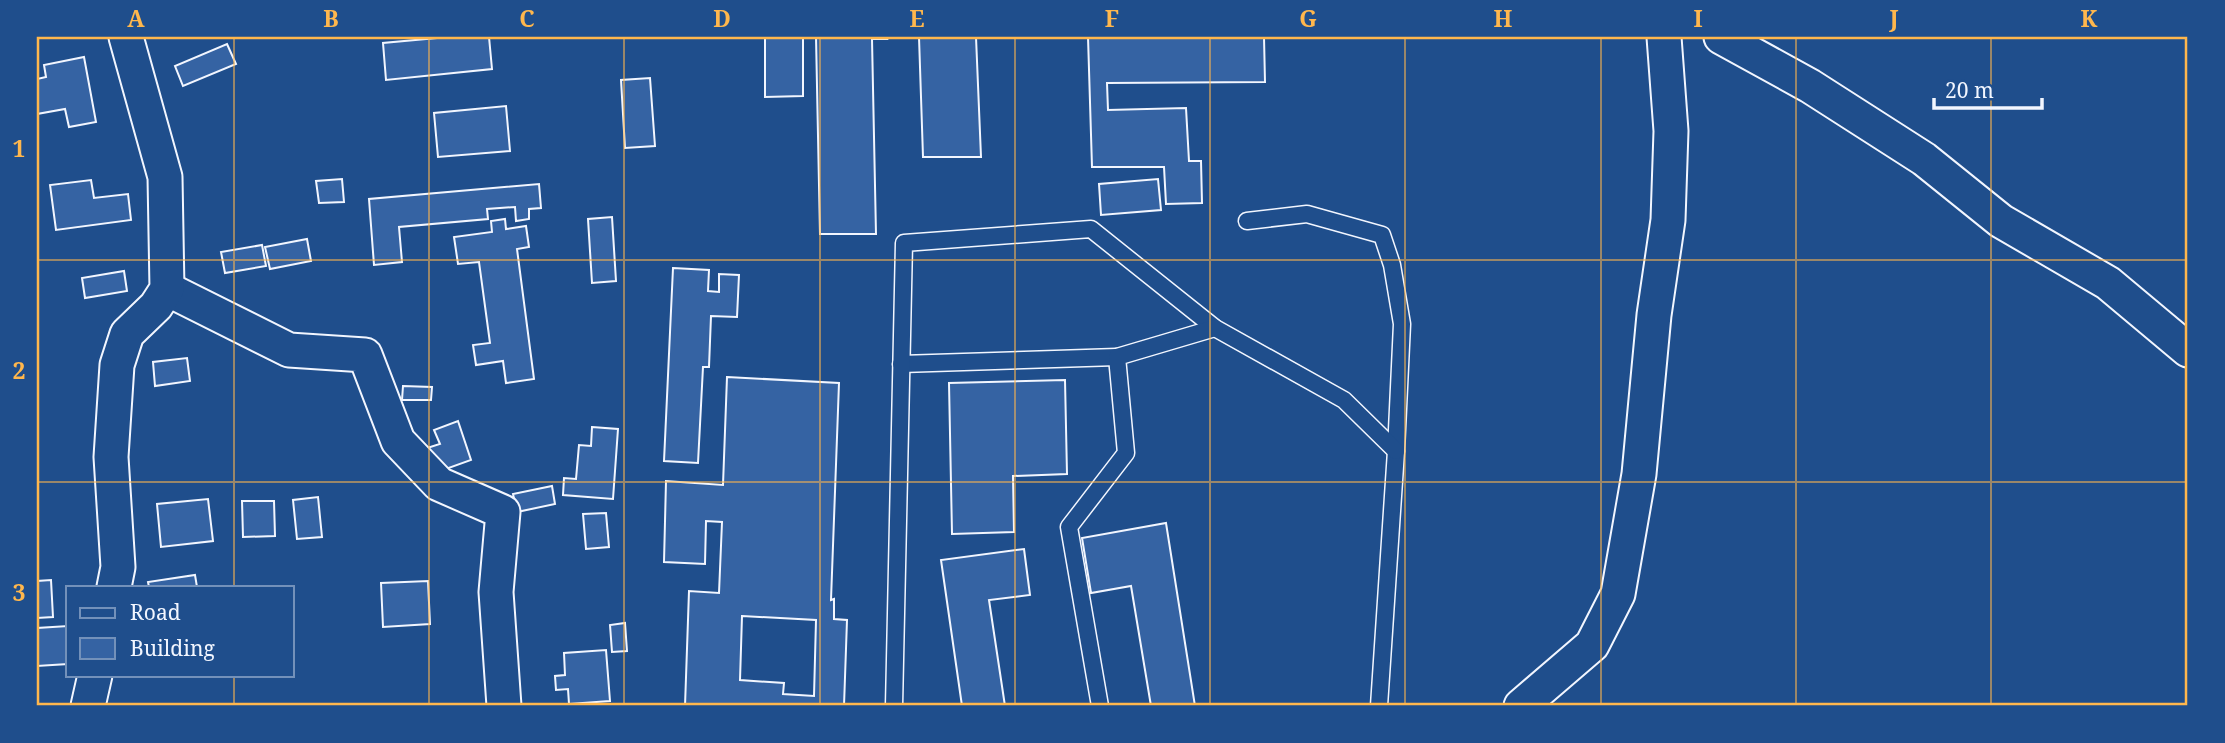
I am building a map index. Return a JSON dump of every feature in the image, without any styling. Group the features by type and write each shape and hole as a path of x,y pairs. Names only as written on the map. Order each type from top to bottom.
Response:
{"street":[{"path":"114,586 118,567 111,457 117,365 127,334 156,306 167,289 165,177 126,37"},
{"path":"1521,706 1592,645 1618,594 1639,474 1654,315 1668,220 1671,131 1664,37"},
{"path":"1721,37 1810,86 1924,159 2001,221 2108,283 2188,350"},
{"path":"167,289 289,350 365,355 398,441 439,484 503,512 496,592 504,706"},
{"path":"88,706 95,676"}],"lane":[{"path":"1247,221 1307,214 1381,235 1392,265 1402,324 1379,706"},
{"path":"894,706 904,243 1091,229 1215,328 1344,400 1396,451"},
{"path":"901,364 1117,357 1215,328"},
{"path":"1100,706 1069,527 1126,453 1117,357"}],"building":[{"path":"448,37 489,37 492,69 386,80 383,43"},
{"path":"765,37 803,37 803,96 765,97"},
{"path":"816,37 887,39 872,39 876,234 820,234"},
{"path":"919,37 976,37 981,157 923,157"},
{"path":"1088,37 1264,37 1265,82 1107,83 1108,110 1186,108 1189,161 1201,161 1202,203 1166,204 1164,167 1092,167"},
{"path":"227,44 236,64 183,86 175,66"},
{"path":"84,57 96,122 69,127 65,109 37,114 37,79 46,77 44,65"},
{"path":"650,78 655,146 625,148 621,80"},
{"path":"506,106 510,151 438,157 434,113"},
{"path":"342,179 344,202 319,203 316,181"},
{"path":"1158,179 1161,210 1101,215 1099,184"},
{"path":"91,180 94,198 128,194 131,220 56,230 50,185"},
{"path":"539,184 541,208 529,209 529,219 516,221 515,207 487,209 488,219 399,227 402,262 374,265 369,199"},
{"path":"612,217 616,281 592,283 588,219"},
{"path":"505,219 506,229 526,226 529,247 517,249 534,379 506,383 503,361 476,365 473,345 490,343 479,262 458,264 454,237 492,232 491,221"},
{"path":"307,239 311,261 270,269 265,247"},
{"path":"262,245 266,266 225,273 221,252"},
{"path":"673,268 709,270 708,291 719,292 719,274 739,275 737,317 711,316 709,367 703,367 698,463 664,461"},
{"path":"124,271 127,291 85,298 82,278"},
{"path":"187,358 190,381 155,386 153,362"},
{"path":"727,377 839,383 831,600 834,599 834,619 847,620 844,706 685,706 689,591 719,593 722,522 706,521 705,564 664,562 666,481 723,485","holes":["742,616 816,620 814,696 783,694 784,683 740,680"]},
{"path":"1065,380 1067,474 1013,476 1014,532 952,534 949,383"},
{"path":"403,386 432,387 431,400 402,400"},
{"path":"458,421 471,460 432,474 424,449 440,444 434,430"},
{"path":"592,427 618,429 613,499 563,495 564,478 576,479 579,445 591,446"},
{"path":"552,486 555,504 517,512 513,494"},
{"path":"318,497 322,537 297,539 293,500"},
{"path":"208,499 213,541 161,547 157,504"},
{"path":"242,501 274,501 275,536 243,537"},
{"path":"606,513 609,547 586,549 583,514"},
{"path":"1166,523 1195,706 1151,706 1131,586 1091,593 1082,538"},
{"path":"1024,549 1030,595 989,600 1005,706 962,706 941,560"},
{"path":"195,575 197,586 149,586 148,582"},
{"path":"51,580 53,617 37,618 37,581"},
{"path":"428,581 430,624 383,627 381,583"},
{"path":"625,623 627,651 612,652 610,625"},
{"path":"66,626 66,664 37,666 37,628"},
{"path":"606,650 610,701 569,704 568,689 556,690 555,676 565,675 564,653"}]}
